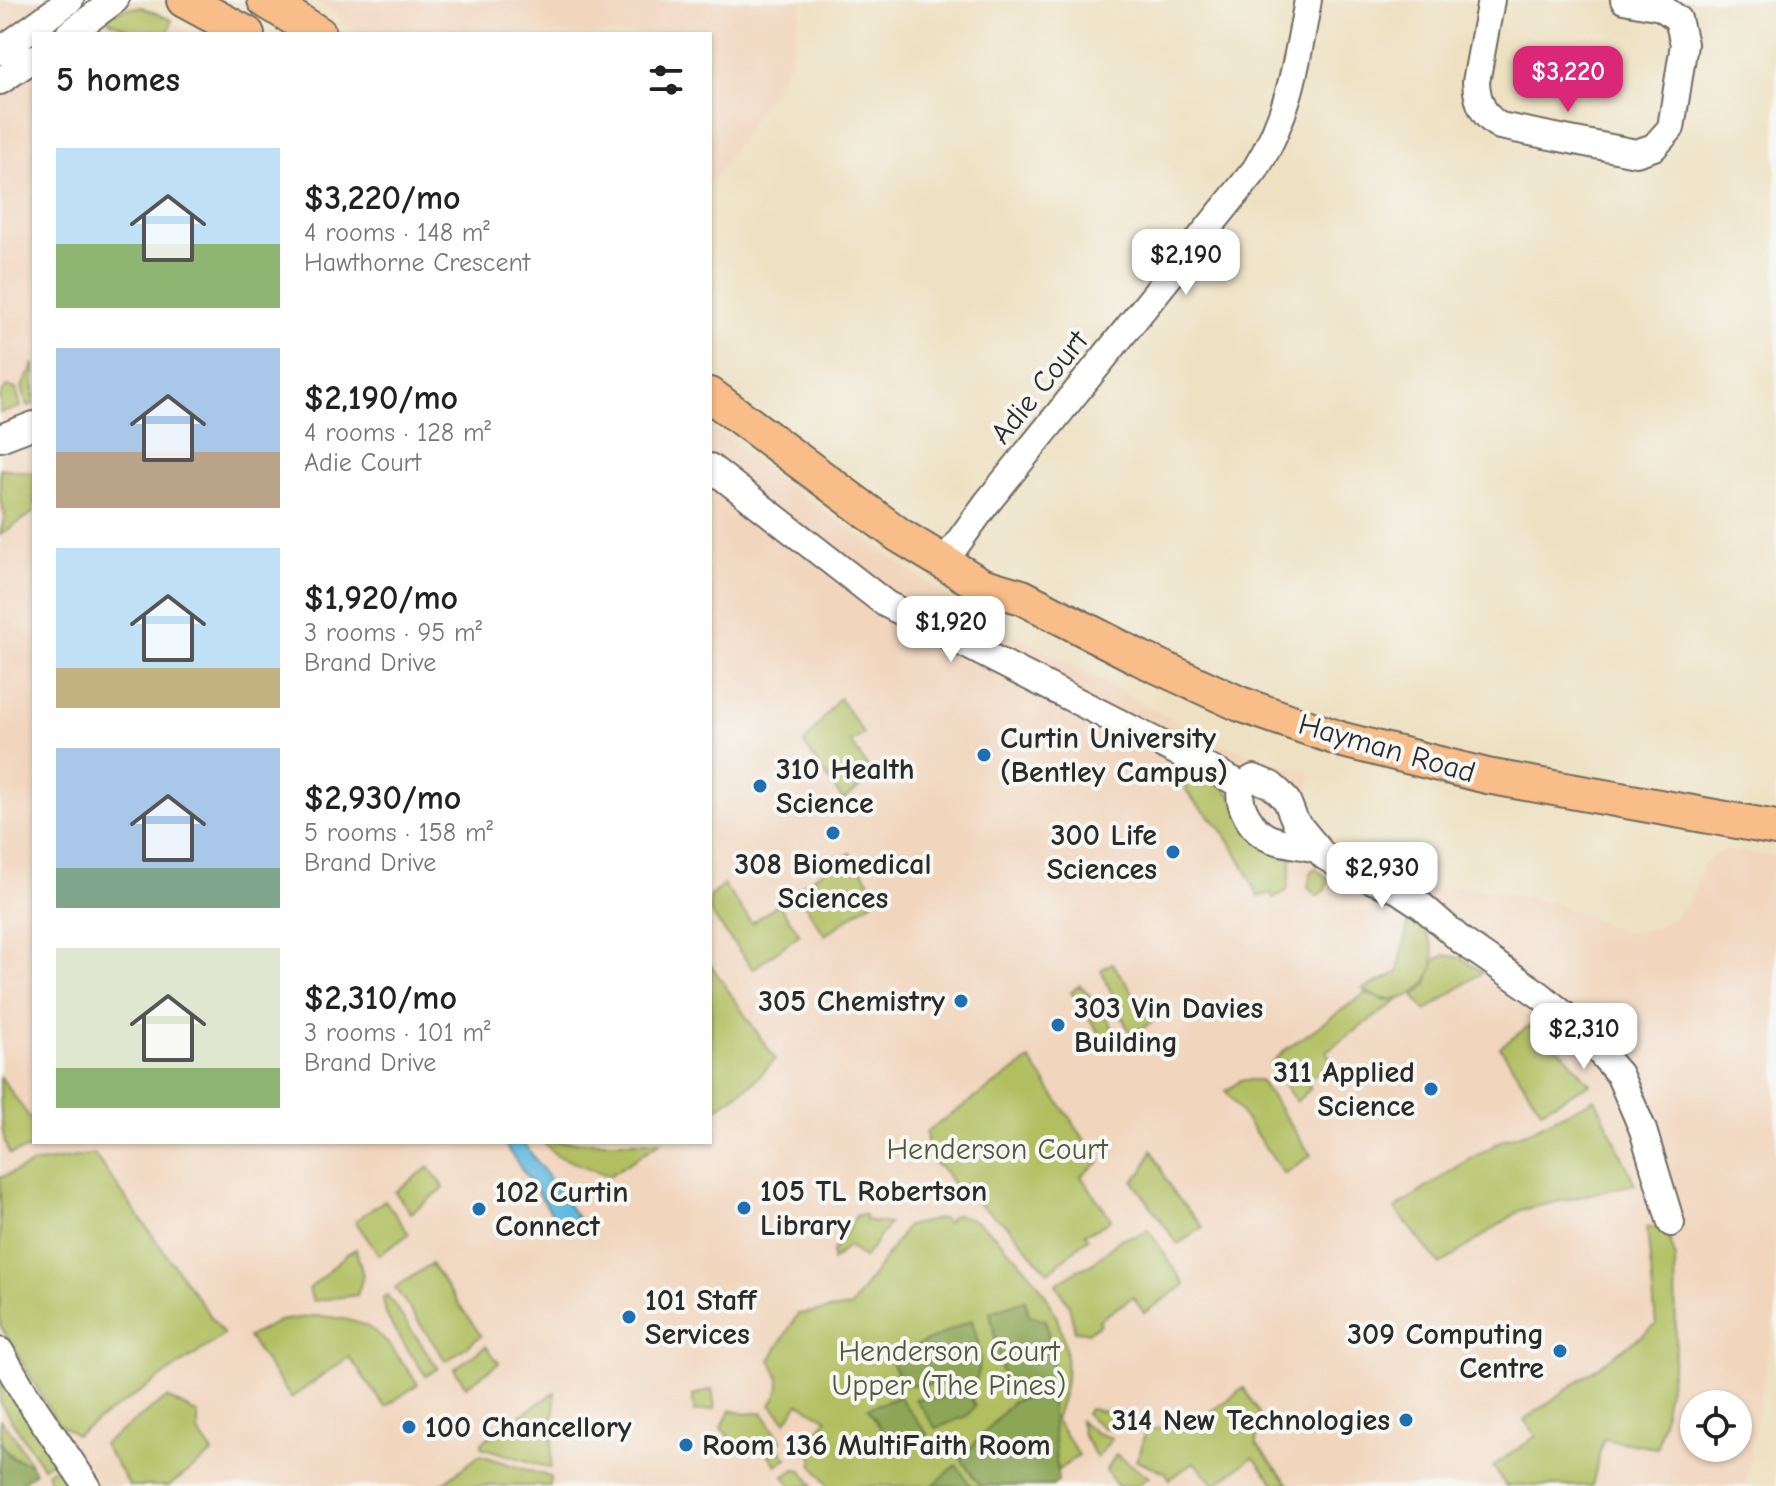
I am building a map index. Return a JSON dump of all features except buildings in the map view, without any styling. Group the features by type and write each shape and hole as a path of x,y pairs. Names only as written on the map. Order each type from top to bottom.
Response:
{"main road":[{"path":"184,0 243,32"},
{"path":"265,0 316,32"},
{"name":"Hayman Road","path":"712,370 913,517 950,553"},
{"name":"Hayman Road","path":"712,396 899,535 995,567 1022,597 1140,658 1240,704 1343,740 1500,779 1776,828"}],"street":[{"path":"0,51 70,0"},
{"path":"72,32 115,0"},
{"name":"Adie Court","path":"950,553 1255,170 1284,115 1308,0"},
{"path":"1491,0 1476,82 1477,95 1490,120 1500,126 1636,153 1646,151 1664,138 1671,128 1684,44 1678,19 1661,7 1638,1"},
{"path":"0,81 32,59"},
{"path":"0,438 32,426"},
{"path":"712,469 886,604 1242,785"},
{"path":"1286,830 1287,801 1271,785 1254,778 1242,785 1239,792 1241,802 1250,819 1264,834 1286,830 1336,865 1398,890 1574,1023 1619,1074 1643,1130 1671,1223"},
{"path":"0,1351 87,1486"}],"shaded area":[{"name":"Curtin University (Bentley Campus)","path":"0,0 127,0 196,32 32,32 32,1144 712,1144 712,427 777,479 956,602 1206,738 1310,773 1310,805 1315,822 1324,836 1345,853 1434,888 1462,887 1527,897 1557,904 1623,931 1638,932 1658,927 1676,916 1689,902 1704,864 1713,855 1728,850 1776,857 1776,1307 1752,1446 1752,1390 1680,1390 1680,1462 1749,1462 1745,1486 0,1486"},
{"path":"313,0 803,0 790,62 712,182 712,32 357,32"}],"green space":[{"path":"142,7 172,20 169,32 134,32 109,21 107,17 122,9"},
{"path":"32,368 32,405 27,406 22,387"},
{"path":"7,386 16,389 21,407 0,413 0,396"},
{"path":"0,468 32,473 32,513 0,535 5,515 0,500"},
{"path":"839,698 864,734 851,742 874,777 843,800 804,744"},
{"path":"1185,768 1221,785 1292,856 1287,891 1273,898 1271,893 1258,897 1227,837 1186,790 1181,773"},
{"path":"850,853 880,896 825,935 795,890"},
{"path":"1315,868 1329,879 1325,890 1317,896 1308,888 1311,871"},
{"path":"724,885 752,923 778,904 800,934 753,969 712,915 712,894"},
{"path":"1409,920 1425,933 1433,949 1433,965 1427,980 1416,992 1400,998 1382,998 1363,989 1398,973"},
{"path":"1445,955 1461,958 1482,972 1426,1011 1414,996 1427,984 1435,960"},
{"path":"1112,963 1153,1021 1131,1036 1101,970"},
{"path":"712,966 775,1059 754,1082 712,1112"},
{"path":"1080,985 1103,1010 1121,1044 1112,1051 1071,992"},
{"path":"1366,993 1385,1001 1399,1000 1326,1051 1333,1063 1306,1081 1311,1088 1296,1102 1270,1064"},
{"path":"1529,1026 1565,1054 1590,1084 1541,1110 1500,1047"},
{"name":"Henderson Court","path":"1030,1060 1100,1162 1081,1176 1111,1219 1085,1233 1088,1238 1048,1272 1009,1227 953,1185 945,1172 929,1159 926,1132"},
{"path":"0,1076 32,1121 32,1144 44,1144 10,1154 2,1129"},
{"path":"1241,1080 1260,1080 1311,1155 1284,1174 1226,1091"},
{"path":"1595,1098 1635,1184 1521,1210 1440,1265 1395,1209 1503,1140 1532,1130"},
{"path":"545,1144 658,1144 609,1176 557,1156"},
{"path":"1152,1150 1172,1191 1203,1227 1178,1244 1133,1181 1143,1171"},
{"path":"94,1154 224,1335 76,1435 57,1422 0,1325 0,1178 33,1164"},
{"path":"429,1167 444,1188 411,1213 395,1192"},
{"path":"385,1200 409,1234 379,1255 355,1221"},
{"path":"857,1215 865,1215 865,1220 889,1224 864,1258 848,1246 832,1261 832,1253"},
{"name":"Henderson Court Upper (The Pines)","path":"957,1215 979,1223 996,1237 1032,1276 1052,1307 1064,1340 1066,1359 1065,1383 1055,1420 1079,1455 1036,1486 828,1486 812,1464 813,1458 805,1447 827,1419 799,1403 786,1421 771,1405 779,1382 770,1360 798,1314 851,1307 907,1226 943,1218 947,1223"},
{"path":"1665,1225 1675,1256 1676,1348 1657,1448 1603,1439 1592,1486 1506,1486 1493,1466 1536,1436 1524,1420 1656,1325 1647,1228"},
{"path":"1148,1229 1185,1285 1144,1313 1133,1297 1099,1320 1101,1324 1088,1332 1075,1331 1069,1305 1056,1284 1091,1265 1122,1238 1136,1236"},
{"path":"356,1249 363,1276 357,1295 313,1301 309,1289"},
{"path":"431,1264 481,1336 446,1361 395,1288"},
{"path":"387,1295 438,1368 426,1376 386,1314 383,1298"},
{"path":"1025,1300 1029,1315 1046,1320 1055,1381 1030,1381 1005,1389 990,1312"},
{"path":"314,1316 352,1321 377,1333 418,1384 385,1407 349,1357 291,1398 248,1337 279,1321"},
{"path":"972,1320 980,1359 975,1384 903,1385 889,1359"},
{"path":"486,1346 499,1363 466,1386 454,1369"},
{"path":"0,1373 55,1459 43,1467 0,1403"},
{"path":"1244,1388 1259,1413 1256,1444 1288,1483 1277,1486 1253,1457 1215,1485 1194,1462 1170,1479 1165,1472 1136,1460 1145,1431 1165,1427 1184,1430"},
{"path":"712,1389 715,1409 694,1412 693,1395"},
{"path":"555,1392 551,1468 481,1447 482,1442"},
{"path":"970,1396 975,1406 967,1416 936,1428 915,1399"},
{"path":"899,1397 928,1435 893,1448 868,1408"},
{"path":"167,1398 198,1414 198,1432 213,1453 169,1486 130,1486 103,1444"},
{"path":"1041,1398 1051,1403 1058,1482 1052,1486 980,1486 961,1459 1011,1403 1019,1399"},
{"path":"1089,1409 1127,1417 1120,1427 1103,1428 1086,1414"},
{"path":"731,1410 746,1414 762,1412 781,1440 776,1444 787,1458 776,1465 760,1442 744,1452 721,1428"},
{"path":"0,1420 14,1435 30,1464 4,1449"},
{"path":"1080,1421 1096,1433 1112,1438 1097,1458 1083,1435"},
{"path":"0,1442 10,1457 30,1464 35,1472 18,1486 0,1486"},
{"path":"480,1455 550,1477 550,1486 439,1486"},
{"path":"1116,1455 1149,1477 1135,1486 1117,1486 1106,1470"},
{"path":"58,1464 74,1486 52,1486 47,1473"},
{"path":"956,1465 971,1486 932,1486"},
{"path":"795,1469 802,1470 813,1486 791,1486 784,1476"}],"water":[{"path":"504,1144 524,1144 578,1219 563,1229"}],"place":[{"name":"Curtin University (Bentley Campus)","path":"984,755"},
{"name":"310 Health Science","path":"760,786"},
{"name":"308 Biomedical Sciences","path":"833,833"},
{"name":"300 Life Sciences","path":"1173,852"},
{"name":"305 Chemistry","path":"961,1001"},
{"name":"303 Vin Davies Building","path":"1058,1025"},
{"name":"311 Applied Science","path":"1431,1089"},
{"name":"105 TL Robertson Library","path":"744,1208"},
{"name":"102 Curtin Connect","path":"479,1209"},
{"name":"101 Staff Services","path":"629,1317"},
{"name":"309 Computing Centre","path":"1560,1351"},
{"name":"314 New Technologies","path":"1406,1420"},
{"name":"100 Chancellory","path":"409,1427"},
{"name":"Room 136 MultiFaith Room","path":"686,1445"}]}
